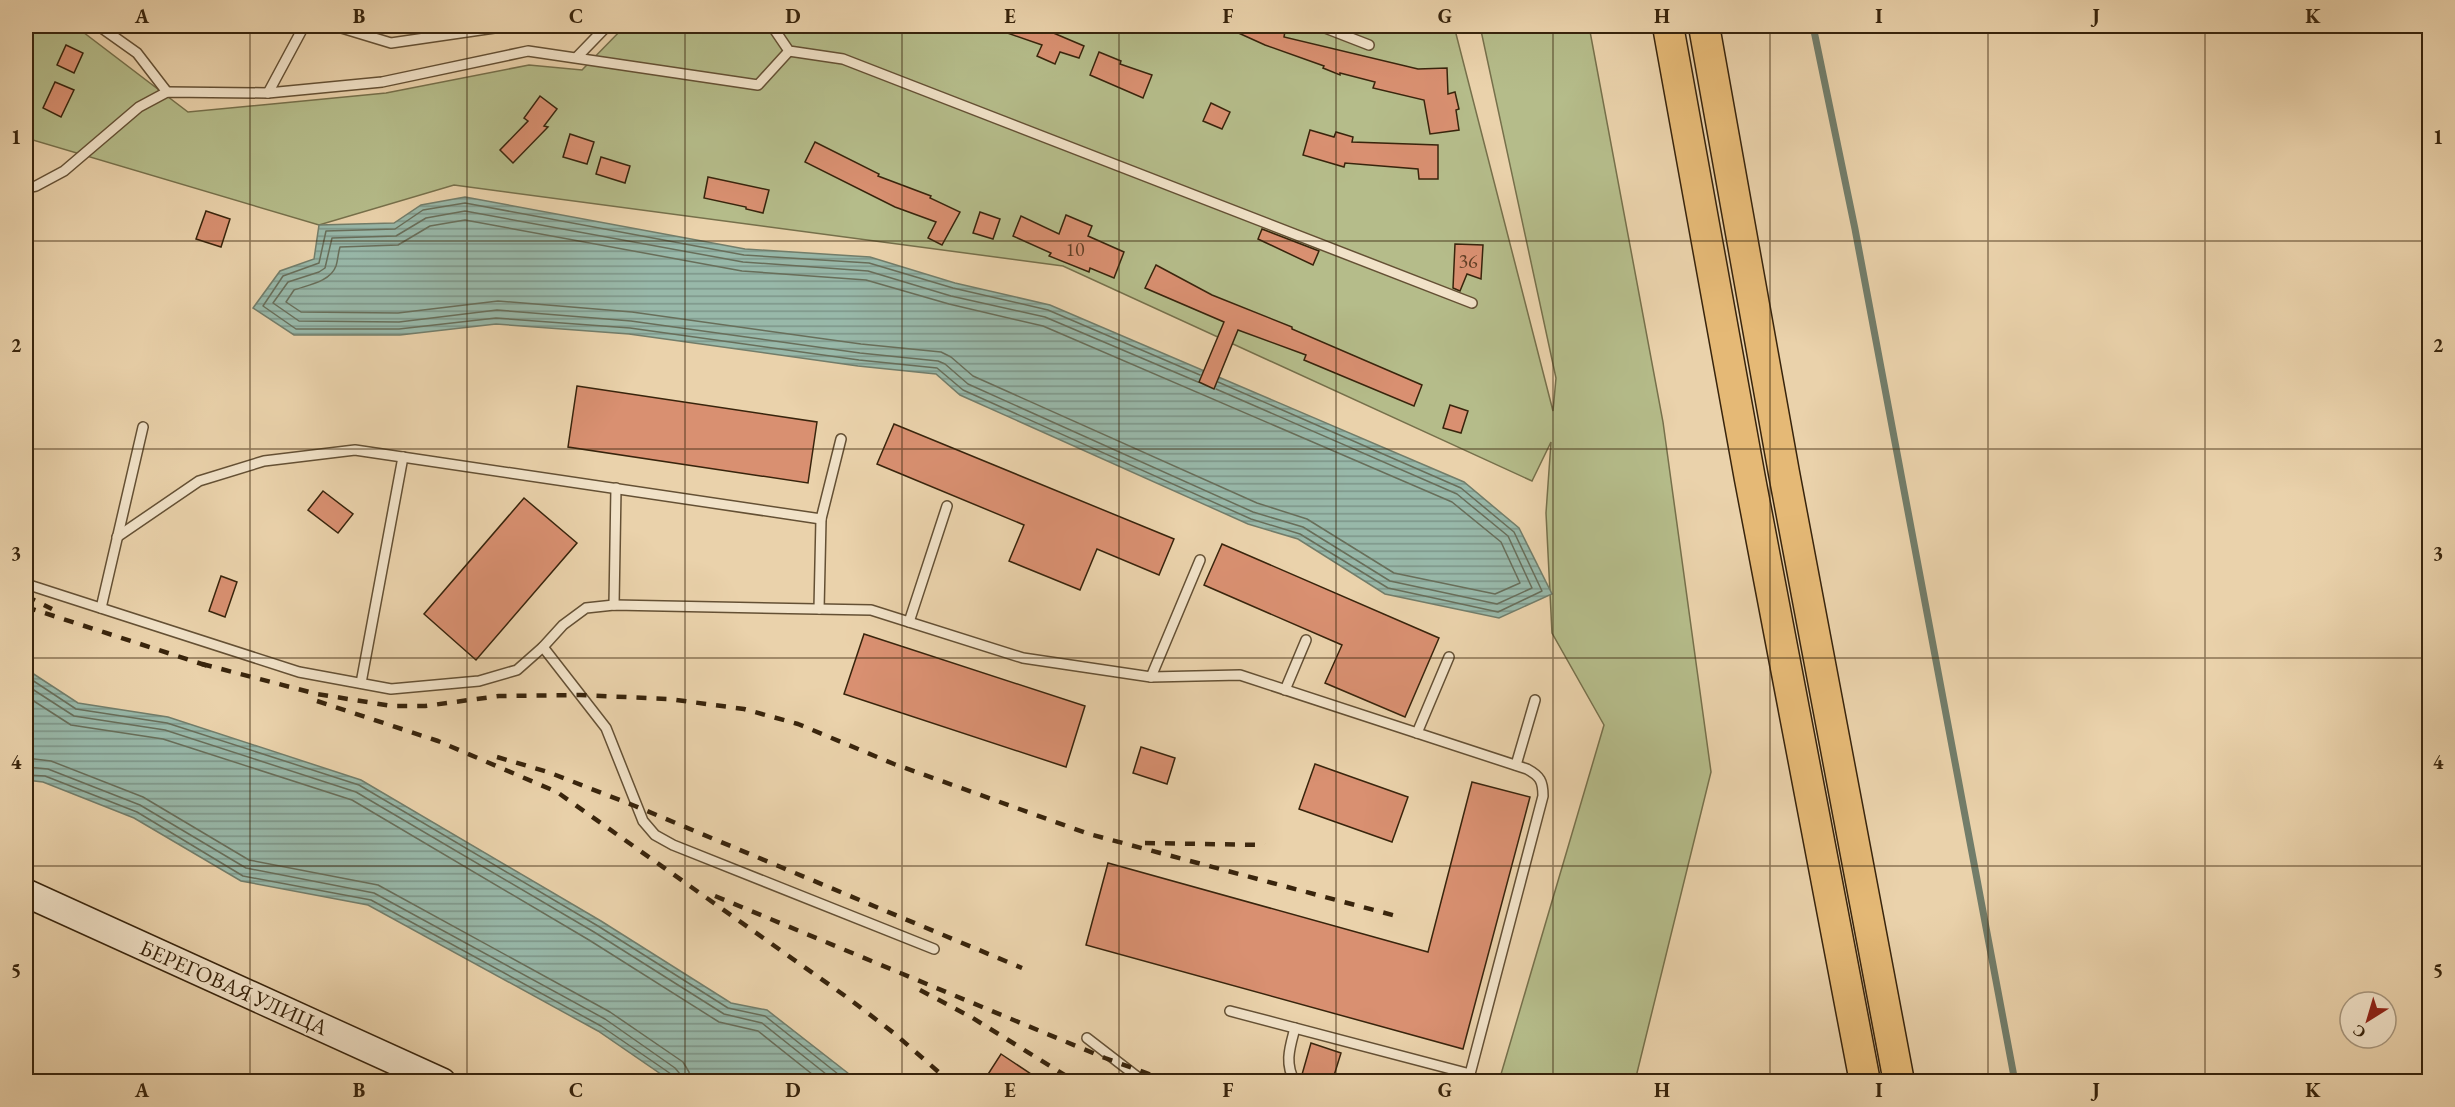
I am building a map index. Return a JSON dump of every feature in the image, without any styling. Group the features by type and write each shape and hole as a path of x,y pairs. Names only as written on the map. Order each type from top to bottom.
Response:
{"main road":[{"path":"1668,26 1756,514 1864,1080"},
{"path":"1704,26 1784,473 1899,1082"}],"street":[{"name":"БЕРЕГОВАЯ УЛИЦА","path":"26,893 442,1082"}],"lane":[{"path":"99,26 137,54 167,92"},
{"path":"268,93 304,26"},
{"path":"335,26 392,43 508,26"},
{"path":"577,57 607,26"},
{"path":"772,26 789,51 843,59 1472,303"},
{"path":"1320,26 1369,45"},
{"path":"26,188 36,186 64,171 139,107 167,92 268,93 382,82 528,51 758,85 789,51"},
{"path":"101,608 143,427"},
{"path":"819,609 821,519 841,439"},
{"path":"117,537 199,481 264,461 355,450 821,519"},
{"path":"361,683 404,457"},
{"path":"614,605 616,488"},
{"path":"909,622 947,506"},
{"path":"1151,677 1200,560"},
{"path":"26,584 299,672 392,689 479,681 517,669 563,625 586,608 614,605 871,610 1023,658 1151,677 1240,675 1516,765 1538,776 1544,784 1543,796 1468,1078 1230,1011"},
{"path":"1285,690 1306,640"},
{"path":"543,646 606,728 635,806 643,821 655,835 673,845 934,949"},
{"path":"1417,733 1449,657"},
{"path":"1516,765 1534,700"},
{"path":"1295,1028 1288,1054 1288,1067 1295,1082"},
{"path":"1087,1038 1144,1082"}],"green space":[{"path":"26,26 75,26 188,112 386,93 529,65 582,70 625,26 1454,26 1553,411 1556,378 1480,26 1589,26 1663,422 1711,772 1635,1081 1499,1081 1604,725 1552,633 1546,513 1551,442 1532,481 1063,266 454,185 319,225 26,138"}],"water":[{"path":"465,197 745,249 870,257 955,283 1050,305 1464,482 1519,528 1552,594 1499,618 1385,594 1298,539 1248,524 960,395 936,374 858,366 629,334 496,324 400,335 294,335 253,308 280,271 314,259 319,225 394,223 421,205"},
{"path":"26,669 78,703 168,717 361,780 601,921 731,1003 767,1010 858,1081 671,1081 598,1031 368,905 241,881 134,818 43,782 26,780"}],"building":[{"path":"993,26 1037,26 1084,46 1079,58 1060,52 1055,64 1037,56 1042,45 993,28"},
{"path":"1223,26 1286,26 1284,37 1418,69 1447,68 1448,94 1455,92 1459,109 1456,110 1459,130 1430,134 1424,100 1373,88 1375,82 1340,73 1340,75 1323,68 1324,66 1265,45"},
{"path":"66,45 83,53 74,73 57,65"},
{"path":"1099,52 1121,61 1120,64 1152,75 1143,98 1090,75"},
{"path":"55,82 74,90 61,117 43,108"},
{"path":"540,96 557,109 544,126 548,127 513,163 500,150 528,121 524,118"},
{"path":"1211,103 1230,112 1222,129 1203,121"},
{"path":"1310,130 1334,137 1336,132 1353,137 1352,142 1438,145 1438,179 1419,179 1418,169 1345,163 1344,167 1303,155"},
{"path":"570,134 594,142 587,164 563,157"},
{"path":"815,142 879,174 878,176 931,196 930,198 960,212 942,245 928,238 936,222 895,207 805,162"},
{"path":"601,157 630,166 625,183 596,174"},
{"path":"708,177 769,190 763,213 704,198"},
{"path":"206,211 230,219 221,247 196,239"},
{"path":"980,212 1000,219 993,239 973,233"},
{"path":"1066,215 1092,226 1088,236 1124,252 1114,278 1090,268 1089,272 1049,256 1051,253 1013,236 1021,216 1059,234"},
{"path":"1262,229 1319,251 1313,265 1258,239"},
{"path":"1455,244 1483,245 1481,279 1467,274 1460,291 1453,288"},
{"path":"1156,265 1212,295 1292,327 1292,329 1422,385 1414,406 1304,360 1306,355 1238,330 1214,389 1199,382 1224,322 1145,288"},
{"path":"577,386 817,422 808,483 568,447"},
{"path":"1450,405 1468,411 1461,433 1443,428"},
{"path":"894,424 1174,539 1159,575 1097,549 1080,590 1009,561 1024,525 877,464"},
{"path":"323,491 353,514 338,533 308,510"},
{"path":"524,498 577,543 476,660 424,614"},
{"path":"1222,544 1439,638 1405,717 1325,683 1342,645 1204,585"},
{"path":"221,576 237,582 225,617 209,611"},
{"path":"864,634 1085,706 1066,767 844,694"},
{"path":"1141,747 1175,758 1167,784 1133,773"},
{"path":"1315,764 1408,797 1392,842 1299,809"},
{"path":"1472,782 1530,797 1463,1049 1086,945 1108,863 1428,952"},
{"path":"1311,1043 1341,1053 1332,1082 1310,1082 1301,1078"},
{"path":"1001,1054 1043,1082 983,1082"}],"waterway":[{"path":"1813,26 1855,229 2015,1082"}],"railway":[{"path":"26,596 52,609"},
{"path":"26,607 208,666"},
{"path":"202,664 317,694 392,706 425,706 499,696 580,695 669,699 744,709 798,724 894,764 1089,834 1400,917"},
{"path":"317,701 438,741 557,792 848,998 895,1034 950,1082"},
{"path":"497,757 548,772 635,806 1022,968"},
{"path":"1145,843 1265,845"},
{"path":"715,896 1105,1058 1171,1082"},
{"path":"920,990 971,1017 1076,1082"}]}
